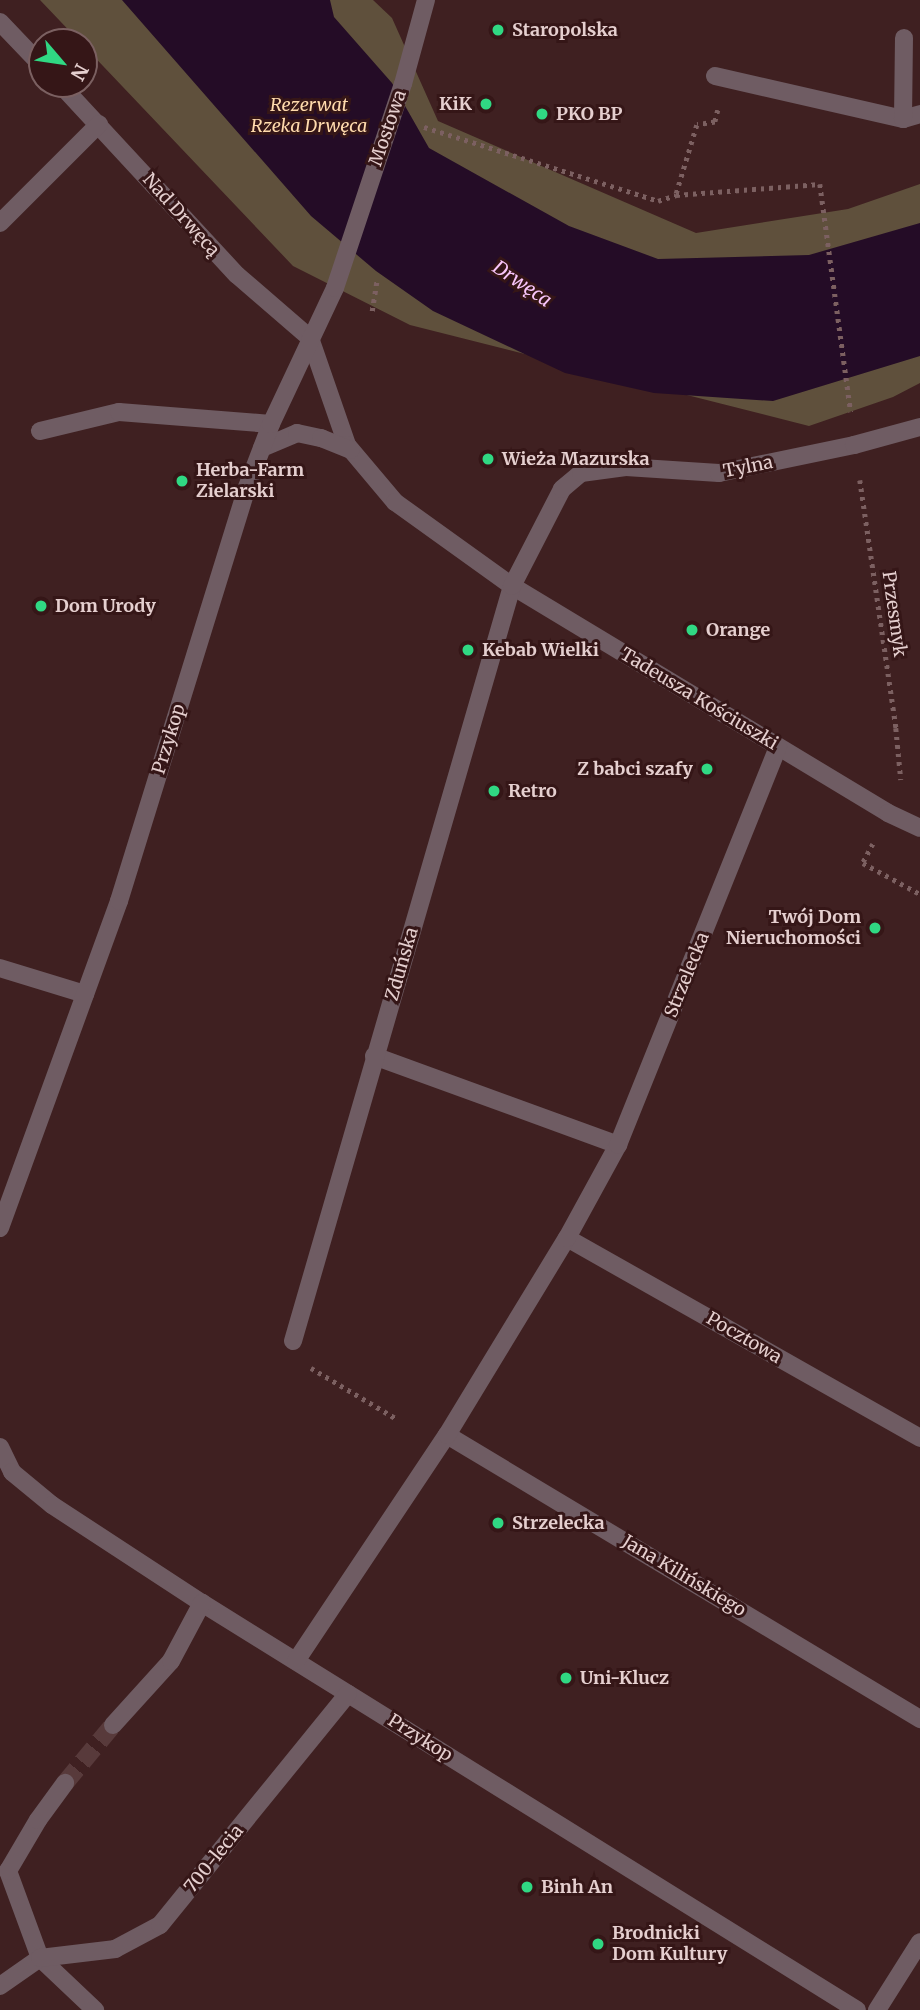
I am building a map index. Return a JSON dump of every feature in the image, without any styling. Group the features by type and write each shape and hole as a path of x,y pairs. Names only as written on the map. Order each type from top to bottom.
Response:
{"street":[{"name":"Mostowa","path":"345,254 402,84 426,0"},
{"path":"0,22 28,51"},
{"path":"721,78 911,116 904,38"},
{"name":"Nad Drwęcą","path":"74,98 237,275 310,338"},
{"path":"0,222 99,124"},
{"name":"Przykop","path":"0,1226 119,901 247,487 271,424 335,288 345,254"},
{"name":"Tadeusza Kościuszki","path":"310,338 351,450 396,502 512,586 888,813"},
{"path":"40,431 119,412 271,424"},
{"name":"Tylna","path":"512,586 562,489 581,473 626,467 719,473 854,445 920,427"},
{"name":"Tadeusza Kościuszki","path":"262,449 297,433 321,438 351,450"},
{"name":"Zduńska","path":"293,1341 512,586"},
{"name":"Strzelecka","path":"296,1661 447,1435 567,1238 618,1145 778,747"},
{"path":"888,813 920,821"},
{"path":"888,813 920,828"},
{"path":"0,968 85,994"},
{"path":"374,1056 618,1145"},
{"name":"Pocztowa","path":"567,1238 920,1438"},
{"name":"Jana Kilińskiego","path":"447,1435 920,1719"},
{"name":"Przykop","path":"0,1447 12,1472 52,1505 202,1603 857,2010"},
{"path":"113,1725 171,1661 202,1603"},
{"name":"700-lecia","path":"0,1986 40,1958 115,1950 160,1925 348,1693"},
{"path":"65,1783 38,1820 8,1871 40,1958 95,2010"},
{"path":"877,2010 920,1942"}],"path":[{"path":"676,195 697,125 715,122 721,78"},
{"path":"424,127 658,201 676,195 820,184 851,410"},
{"path":"372,311 377,276"},
{"name":"Przesmyk","path":"854,445 896,728 901,788"},
{"path":"888,813 863,863 920,894"},
{"path":"293,1341 299,1361 397,1419"}],"green space":[{"name":"Rezerwat Rzeka Drwęca","path":"40,0 373,0 392,18 438,121 696,233 848,209 920,184 920,383 893,397 809,426 410,325 293,266 98,61 98,28 67,28"}],"water":[{"name":"Rezerwat Rzeka Drwęca","path":"122,0 330,0 334,17 392,83 429,148 569,226 658,259 809,255 920,223 920,356 773,401 654,393 565,373 433,311 376,271 311,216"}],"tunnel":[{"path":"65,1783 113,1725"}],"place":[{"name":"Staropolska","path":"498,30"},
{"name":"KiK","path":"486,104"},
{"name":"PKO BP","path":"542,114"},
{"name":"Wieża Mazurska","path":"488,459"},
{"name":"Herba-Farm Zielarski","path":"182,481"},
{"name":"Dom Urody","path":"41,606"},
{"name":"Orange","path":"692,630"},
{"name":"Kebab Wielki","path":"468,650"},
{"name":"Z babci szafy","path":"707,769"},
{"name":"Retro","path":"494,791"},
{"name":"Twój Dom Nieruchomości","path":"875,928"},
{"name":"Strzelecka","path":"498,1523"},
{"name":"Uni-Klucz","path":"566,1678"},
{"name":"Binh An","path":"527,1887"},
{"name":"Brodnicki Dom Kultury","path":"598,1944"}],"water label":[{"name":"Drwęca","path":"522,284"}]}
